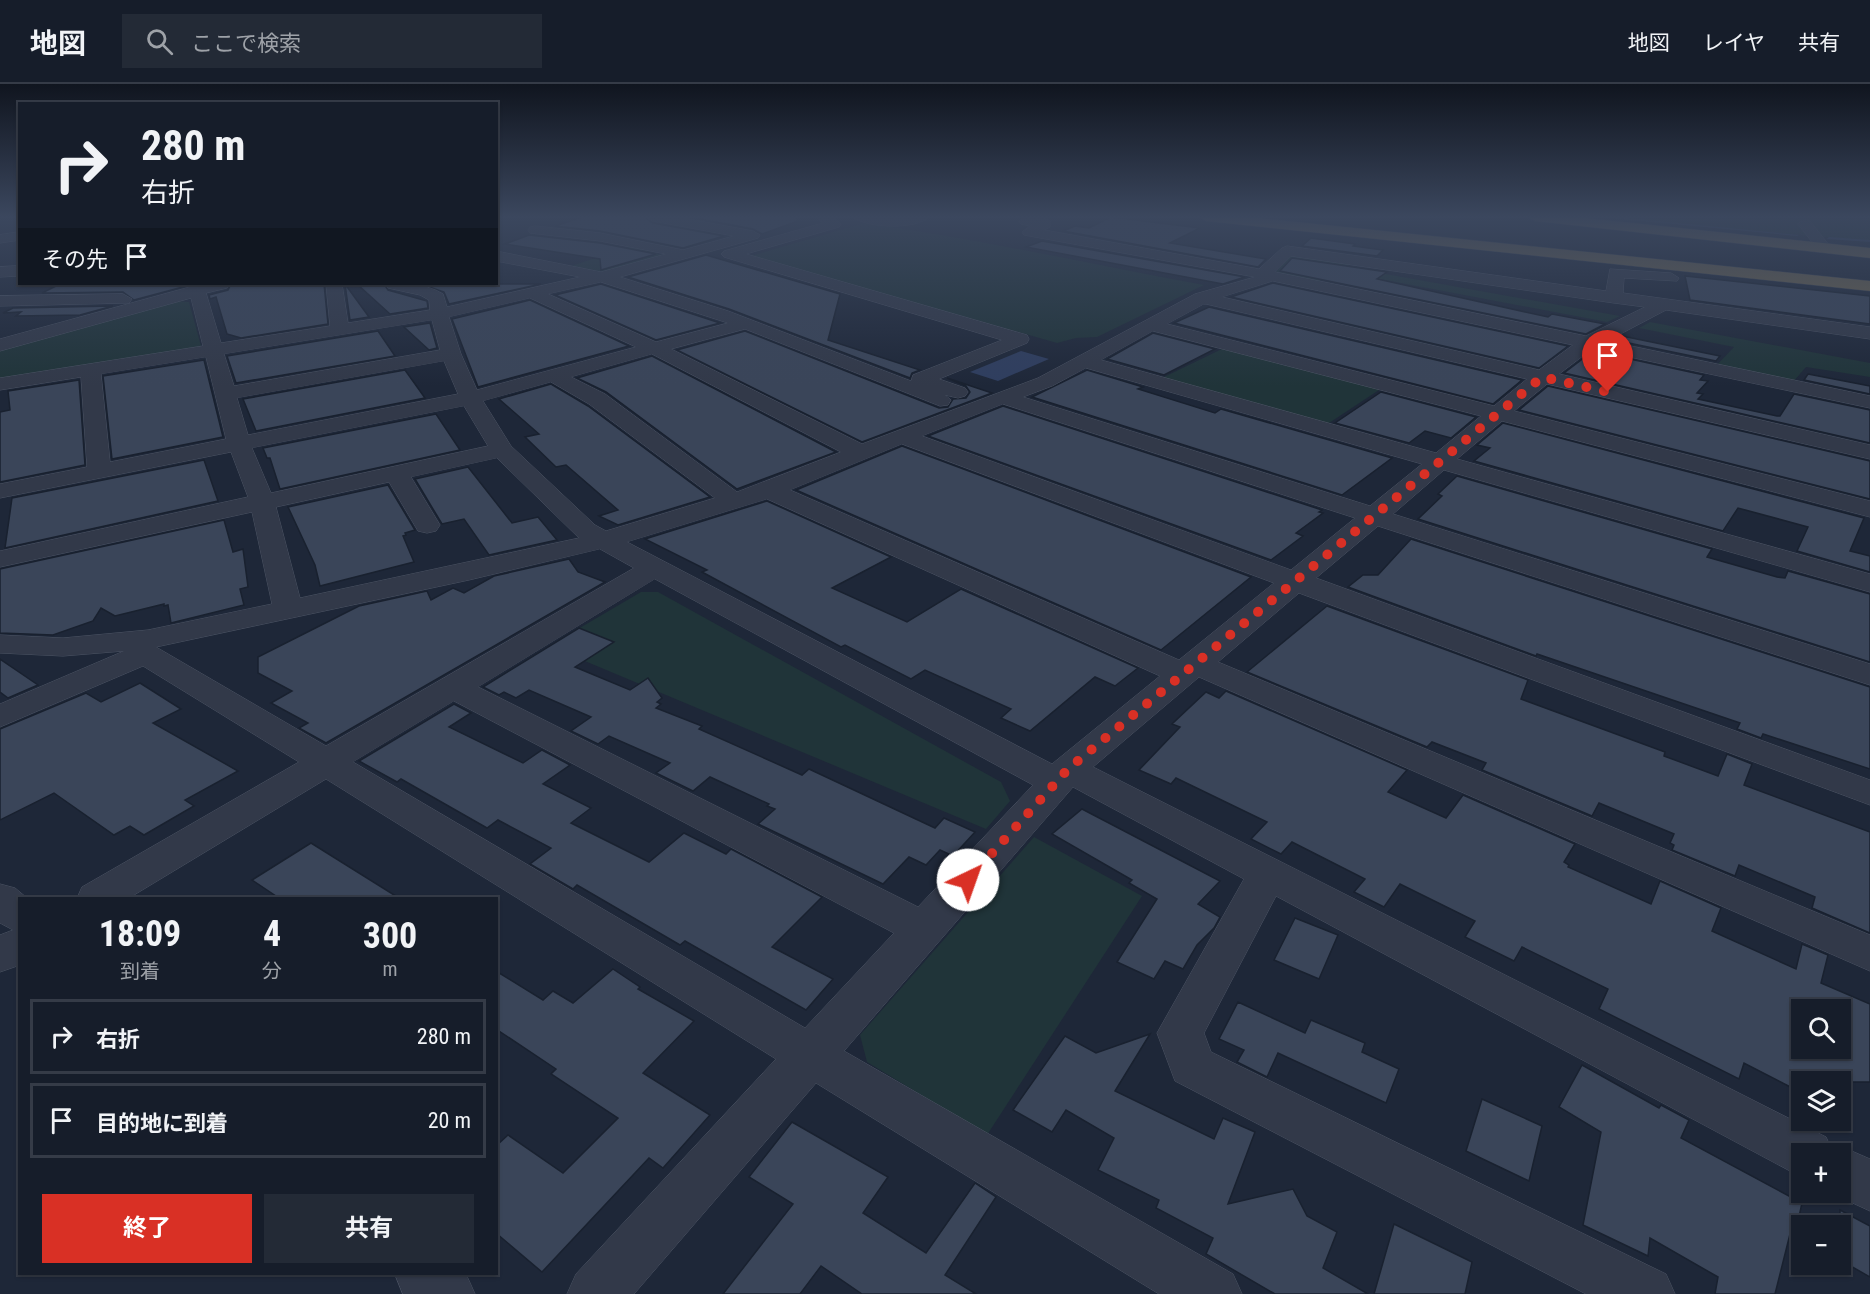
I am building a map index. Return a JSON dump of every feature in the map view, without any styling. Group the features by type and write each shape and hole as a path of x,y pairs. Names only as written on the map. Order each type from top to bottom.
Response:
{"highway":[{"path":"1750,273 1870,286"}],"street":[{"path":"591,273 605,276 745,324 962,401"},
{"path":"0,384 439,314 614,273"},
{"path":"796,273 1020,339 920,379 962,401"},
{"path":"1258,273 1870,402"},
{"path":"1443,273 1870,333"},
{"path":"1614,298 1616,273"},
{"path":"1629,273 1671,278"},
{"path":"0,717 147,646 288,610 469,572 601,541 770,490 902,436 962,401 1002,397 1045,382 1201,298 1256,283 1266,275"},
{"path":"0,345 217,285"},
{"path":"334,285 340,329"},
{"path":"402,285 410,286 436,298 451,354 470,398 502,450 586,531 601,541 656,567 1062,776 1268,872 1791,1145"},
{"path":"197,290 239,444 262,501 288,610"},
{"path":"532,293 654,348 861,453"},
{"path":"1427,309 1451,295"},
{"path":"1201,298 1870,452"},
{"path":"0,301 167,299"},
{"path":"596,1294 1062,776 1542,377 1588,343 1662,305"},
{"path":"0,491 470,398 745,324"},
{"path":"1151,325 1870,509"},
{"path":"8,326 25,338"},
{"path":"225,394 451,354"},
{"path":"1084,361 1870,583"},
{"path":"90,369 99,472"},
{"path":"554,376 597,399 734,501"},
{"path":"1002,397 1870,675"},
{"path":"902,436 1294,583 1870,793"},
{"path":"0,558 502,450"},
{"path":"396,473 427,525"},
{"path":"770,490 1189,669 1870,954"},
{"path":"99,897 327,764 656,567"},
{"path":"0,644 63,647 147,646 327,764 1213,1294"},
{"path":"454,688 924,929"},
{"path":"1268,872 1180,1034 1192,1066 1646,1294"},
{"path":"0,899 18,914"},
{"path":"0,955 18,945"},
{"path":"1851,1176 1870,1186"},
{"path":"424,1275 446,1294"}],"green space":[{"path":"812,273 1144,273 1204,285 1097,337 1076,338 1057,343"},
{"path":"1274,273 1334,273 1318,282"},
{"path":"1351,273 1383,273 1620,316 1607,322"},
{"path":"176,301 189,302 201,346 188,352 0,380 0,350"},
{"path":"1650,322 1870,363 1870,377 1806,367 1793,382 1715,367 1734,347 1639,328"},
{"path":"1224,348 1382,388 1326,425 1162,378"},
{"path":"641,592 658,592 1001,782 1010,801 986,829 549,646"},
{"path":"1034,837 1142,896 987,1135 867,1062 860,1035"}],"water":[{"path":"1021,351 1049,359 998,381 970,372"}],"building":[{"path":"641,273 769,273 840,294 828,340 920,370 912,373 910,378 729,309 628,277"},
{"path":"1167,273 1225,273 1245,277 1223,284"},
{"path":"1292,273 1385,273 1377,279 1548,317 1552,314 1605,324 1586,334"},
{"path":"1685,276 1870,296 1870,324 1690,300"},
{"path":"1273,283 1568,346 1539,368 1231,297"},
{"path":"541,284 449,304 444,292 424,285"},
{"path":"601,284 720,323 656,340 555,295"},
{"path":"58,285 190,285 134,300 123,292 42,293"},
{"path":"230,285 324,285 328,324 241,338 227,334 216,297 210,299 209,295 228,290"},
{"path":"345,285 369,317 350,320"},
{"path":"358,285 385,285 388,290 427,301 428,308 390,314"},
{"path":"530,300 629,346 478,387 452,319"},
{"path":"113,306 80,315 16,316 21,312 3,313 13,308"},
{"path":"1209,307 1522,380 1493,404 1174,323"},
{"path":"430,323 437,348 429,350 404,327"},
{"path":"378,331 395,356 236,383 227,356"},
{"path":"745,331 939,408 948,407 953,399 966,398 970,392 966,386 947,378 992,393 862,442 677,350"},
{"path":"1153,333 1215,349 1164,375 1107,359"},
{"path":"1622,336 1720,356 1716,361 1614,340"},
{"path":"1593,351 1704,375 1700,380 1708,381 1697,393 1703,394 1698,399 1777,416 1780,416 1794,394 1870,410 1870,443 1564,373"},
{"path":"652,356 836,452 737,489 606,392 577,378"},
{"path":"204,360 223,437 112,459 103,376"},
{"path":"405,370 425,398 256,431 243,399"},
{"path":"1087,370 1215,413 1221,409 1392,458 1342,495 1032,397"},
{"path":"1808,374 1870,386 1870,394 1804,380"},
{"path":"79,380 85,465 0,482 0,412 10,410 8,391"},
{"path":"551,384 588,406 710,497 618,525 599,516 618,510 566,465 556,467 525,437 539,434 499,399"},
{"path":"1548,386 1870,461 1870,499 1519,410"},
{"path":"1381,392 1476,417 1451,438 1425,431 1409,443 1335,423"},
{"path":"1003,406 1322,510 1319,512 1323,513 1296,533 1303,536 1271,560 928,436"},
{"path":"436,414 460,450 280,489 270,458 267,458 263,448"},
{"path":"1503,423 1864,518 1850,551 1870,556 1870,572 1797,551 1808,527 1738,508 1723,531 1474,461 1490,448 1477,445"},
{"path":"902,446 1251,577 1161,650 796,490"},
{"path":"204,460 218,501 5,548 12,498"},
{"path":"468,467 512,523 538,517 557,540 489,555 464,519 442,524 415,479"},
{"path":"1457,476 1712,549 1707,557 1777,577 1785,578 1788,571 1870,594 1870,662 1418,519 1442,496 1438,494"},
{"path":"388,485 415,530 403,536 414,562 320,586 315,565 288,507"},
{"path":"767,501 891,557 832,588 907,622 961,589 1138,668 1115,686 1095,677 1030,731 1001,718 1011,709 925,670 911,679 845,645 841,647 702,572 707,570 645,539"},
{"path":"224,520 233,552 243,549 248,587 240,589 244,605 171,623 168,605 164,606 164,604 115,616 101,608 93,621 53,635 0,633 0,569"},
{"path":"1411,539 1870,687 1870,769 1763,734 1761,738 1737,729 1740,723 1537,654 1536,656 1348,587 1363,575 1378,575"},
{"path":"569,559 578,572 605,582 326,743 299,728 308,723 271,703 292,691 258,673 258,657 359,606 427,591 431,600 453,588 464,593 494,576"},
{"path":"1327,606 1528,680 1521,699 1665,752 1664,756 1718,776 1727,754 1752,764 1744,785 1870,832 1870,933 1812,908 1815,897 1739,865 1735,876 1672,850 1674,845 1670,843 1674,834 1599,803 1592,816 1482,770 1486,763 1432,742 1427,747 1247,672"},
{"path":"579,628 614,642 575,667 630,690 648,678 662,698 657,702 661,704 656,708 702,726 699,729 802,775 809,769 935,828 944,818 975,832 953,856 940,850 926,865 909,857 883,884 758,824 775,809 767,806 769,804 710,777 693,791 656,773 670,763 609,736 598,744 571,731 591,717 529,690 516,698 504,692 499,695 483,687"},
{"path":"0,659 38,685 8,698 0,692"},
{"path":"140,683 181,709 153,723 238,771 185,800 194,806 144,835 130,826 114,835 54,793 0,820 0,729 86,693 101,702"},
{"path":"1226,691 1407,770 1388,792 1446,818 1463,795 1575,844 1564,862 1569,865 1568,867 1651,904 1660,881 1721,908 1712,931 1796,969 1802,944 1828,955 1821,983 1870,1004 1870,1082 1851,1082 1851,1071 1791,1071 1791,1087 1744,1063 1739,1079 1599,1009 1608,989 1522,947 1514,961 1465,937 1475,921 1400,884 1384,907 1354,892 1365,879 1292,842 1281,854 1251,839 1267,822 1176,778 1171,784 1139,770 1180,727 1172,724 1206,692 1219,698"},
{"path":"454,704 471,713 449,727 523,763 542,750 570,765 543,784 591,808 571,823 649,862 684,833 726,854 731,849 822,897 772,947 833,979 806,1010 685,941 680,945 577,885 573,889 530,864 551,848 498,820 487,828 401,779 397,782 359,761"},
{"path":"1082,809 1220,881 1198,904 1220,917 1214,928 1197,945 1183,969 1165,961 1154,979 1117,962 1157,899 1129,883 1132,880 1052,834"},
{"path":"311,843 397,897 278,897 252,880"},
{"path":"1295,918 1338,935 1319,979 1274,960"},
{"path":"613,969 640,987 638,989 694,1021 643,1073 710,1115 663,1168 649,1158 542,1272 498,1235 498,1144 508,1135 563,1173 618,1118 551,1074 556,1069 498,1030 498,972 543,1000 553,991 573,1003"},
{"path":"1238,1002 1305,1033 1311,1020 1365,1043 1362,1052 1399,1069 1386,1103 1278,1053 1267,1077 1237,1062 1244,1050 1219,1039"},
{"path":"1150,1034 1115,1091 1214,1139 1223,1118 1255,1132 1228,1204 1293,1189 1307,1216 1337,1232 1323,1268 1368,1294 1275,1294 1206,1254 1213,1238 1156,1208 1159,1200 1098,1170 1114,1138 1066,1110 1052,1132 1013,1110 1065,1036 1096,1053"},
{"path":"1582,1065 1659,1108 1661,1105 1689,1120 1681,1138 1791,1197 1791,1203 1802,1203 1799,1215 1791,1215 1791,1230 1775,1294 1715,1294 1718,1277 1650,1238 1648,1256 1583,1225 1601,1132 1559,1107"},
{"path":"1482,1099 1542,1126 1529,1181 1466,1151"},
{"path":"792,1122 888,1177 863,1213 926,1253 975,1183 996,1197 945,1275 976,1294 862,1294 821,1266 800,1294 723,1294 793,1204 749,1177"},
{"path":"1840,1210 1849,1215 1840,1215"},
{"path":"1851,1216 1870,1226 1870,1277 1851,1266"},
{"path":"1394,1224 1472,1262 1465,1294 1374,1294"}],"route":[{"path":"968,880 1068,769 1542,377 1608,392"}]}
